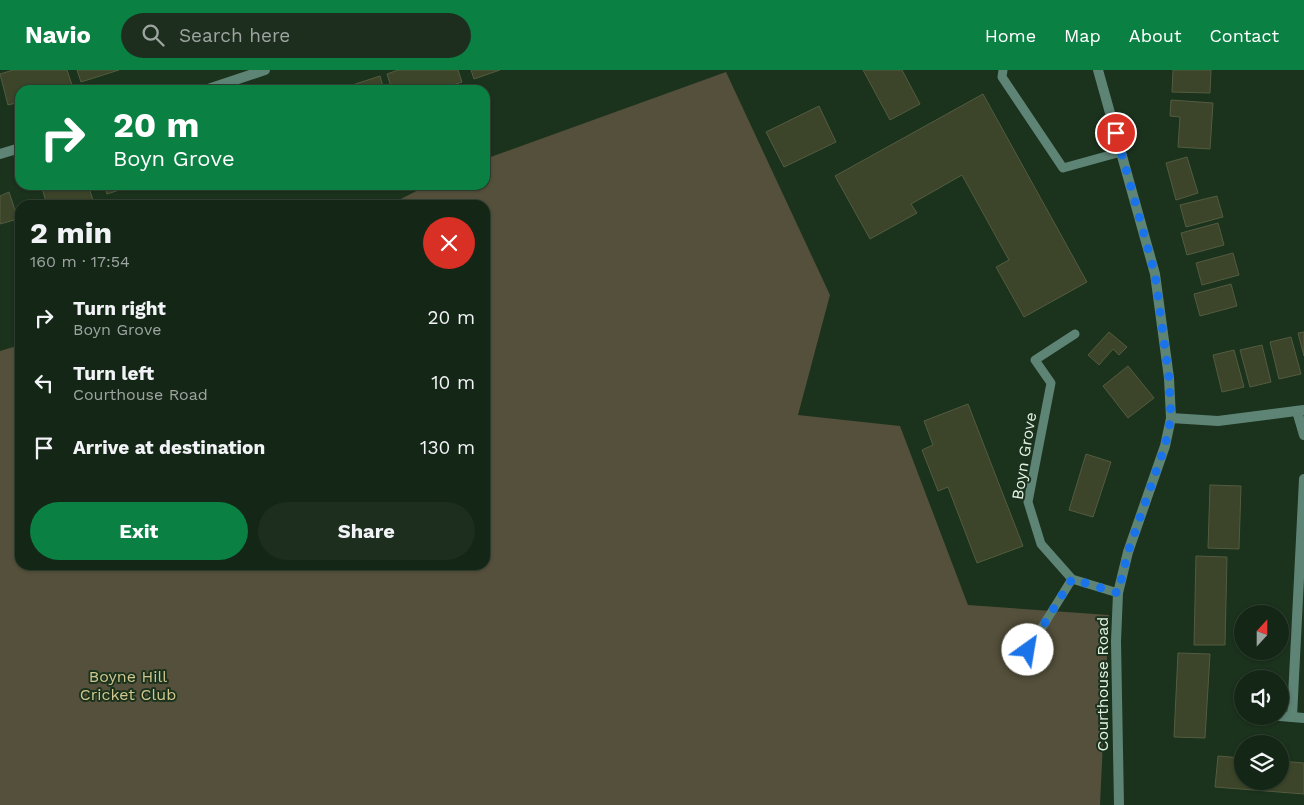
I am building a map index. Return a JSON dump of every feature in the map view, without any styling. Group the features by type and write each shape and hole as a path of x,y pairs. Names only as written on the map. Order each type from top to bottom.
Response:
{"street":[{"path":"220,85 265,70"},
{"name":"Courthouse Road","path":"1098,70 1155,274 1169,378 1171,418 1165,446 1128,552 1118,593 1116,641 1119,805"},
{"path":"0,154 15,150"},
{"path":"1171,418 1218,421 1300,411 1304,435"},
{"path":"1292,717 1304,479"},
{"path":"1289,717 1304,718"}],"lane":[{"path":"1003,70 1002,76 1063,168 1121,152"},
{"name":"Boyn Grove","path":"1072,579 1041,544 1028,502 1051,383 1035,360 1075,334"},
{"path":"1028,650 1072,579 1118,593"}],"green space":[{"name":"Boyne Hill Cricket Club","path":"726,72 830,295 798,415 900,426 968,605 1109,615 1100,805 0,805 0,351 15,346 15,570 490,570 490,200 399,200 418,190 490,190 490,157"}],"building":[{"path":"13,70 67,70 72,85 15,85 15,103 8,105 0,74"},
{"path":"77,70 119,70 81,82"},
{"path":"398,70 458,70 462,82 453,85 390,85 387,74"},
{"path":"471,70 500,70 474,79"},
{"path":"863,70 902,70 920,104 890,120"},
{"path":"1173,70 1211,70 1210,93 1172,92"},
{"path":"380,76 383,85 352,85"},
{"path":"983,94 1087,282 1024,317 996,267 1009,260 962,175 911,204 917,213 870,239 835,176"},
{"path":"1171,100 1213,103 1210,149 1178,147 1180,117 1170,116"},
{"path":"819,106 836,142 784,167 766,132"},
{"path":"1187,157 1198,193 1176,200 1166,163"},
{"path":"43,190 90,190 93,200 46,200"},
{"path":"106,190 119,190 107,194"},
{"path":"9,192 15,210 15,220 0,224 0,196"},
{"path":"1217,196 1223,217 1186,227 1180,205"},
{"path":"1218,223 1224,245 1187,255 1181,233"},
{"path":"1233,253 1239,275 1202,285 1196,263"},
{"path":"1231,284 1237,306 1200,316 1194,294"},
{"path":"1109,332 1127,347 1119,355 1113,349 1099,365 1088,355"},
{"path":"1304,332 1304,356 1298,333"},
{"path":"1291,337 1301,374 1279,379 1270,342"},
{"path":"1262,345 1271,382 1250,387 1240,350"},
{"path":"1234,350 1244,387 1222,392 1213,355"},
{"path":"1128,366 1154,398 1128,418 1103,386"},
{"path":"968,404 1023,546 977,563 948,487 938,491 922,450 933,445 924,421"},
{"path":"1086,454 1111,462 1093,517 1069,510"},
{"path":"1210,485 1241,486 1239,549 1208,548"},
{"path":"1196,556 1227,557 1225,645 1194,645"},
{"path":"1178,653 1210,654 1205,738 1174,737"},
{"path":"1218,756 1234,757 1234,788 1215,787"},
{"path":"1289,762 1304,763 1304,794 1253,790 1289,790"}],"route":[{"path":"1028,650 1072,579 1118,593 1128,552 1165,446 1171,418 1169,378 1155,274 1116,133"}]}
